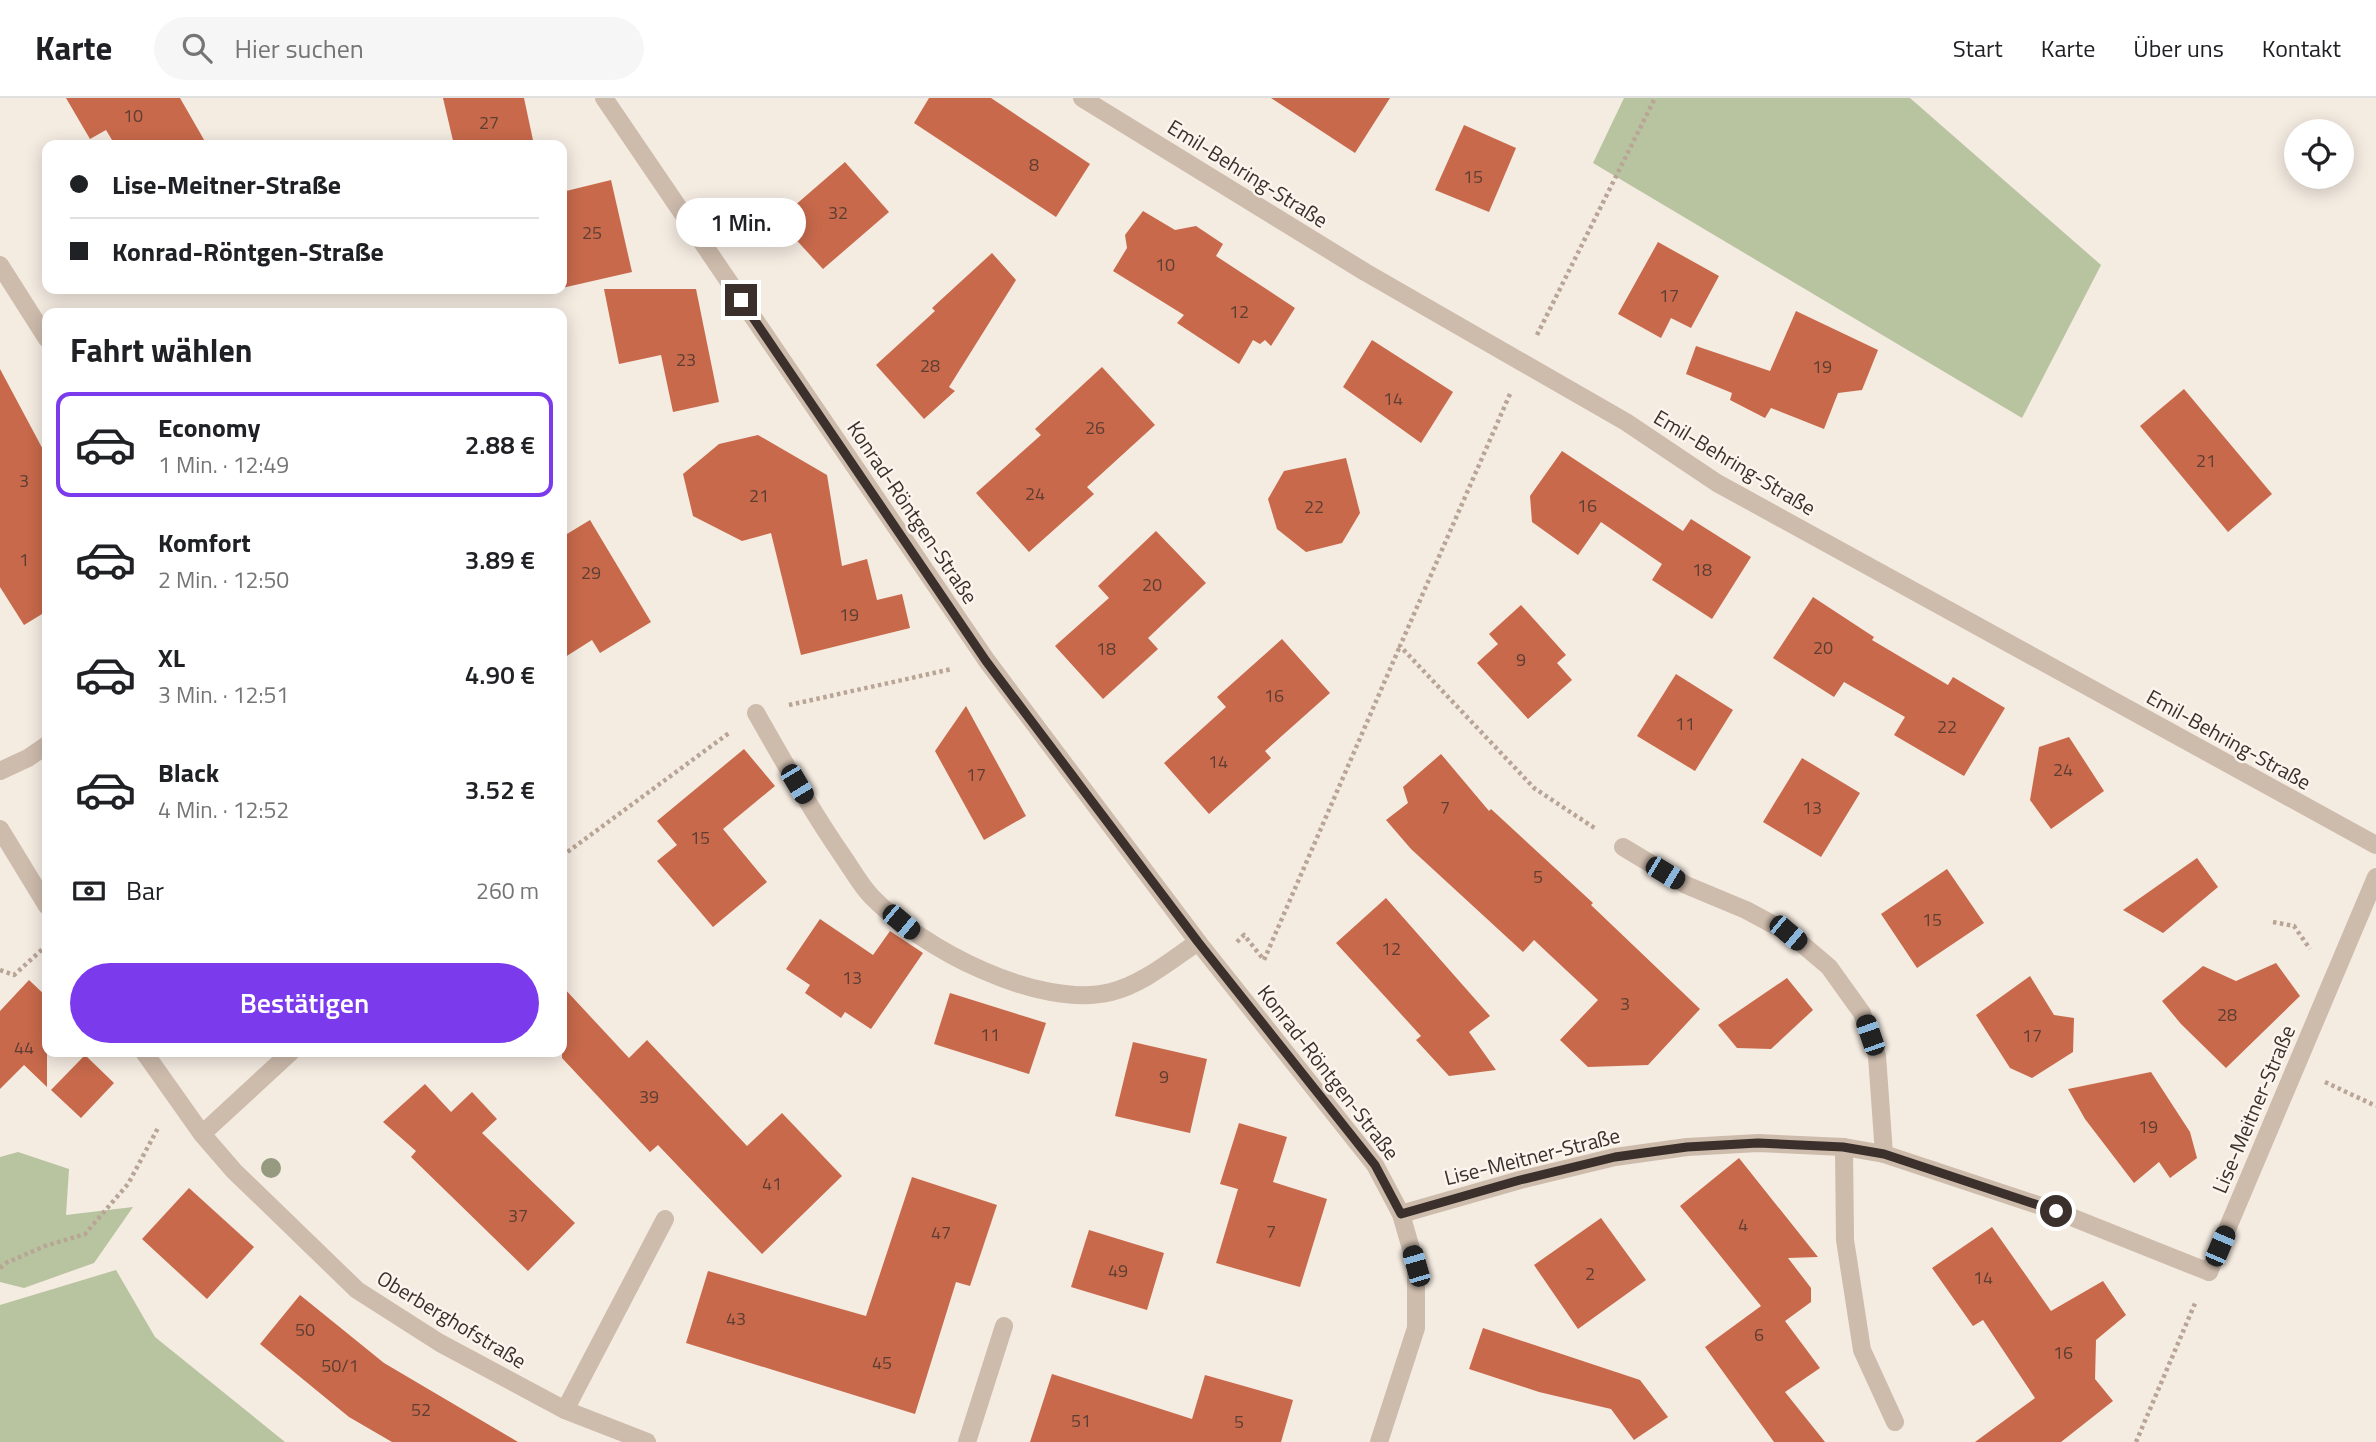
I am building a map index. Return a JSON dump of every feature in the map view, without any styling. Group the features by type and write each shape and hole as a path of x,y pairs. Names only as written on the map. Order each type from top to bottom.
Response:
{"street":[{"name":"Konrad-Röntgen-Straße","path":"604,98 986,661 1198,942 1375,1165 1401,1214 1416,1266 1416,1328 1379,1442"},
{"name":"Emil-Behring-Straße","path":"1082,98 1365,272 1626,422 1717,483 2376,845"},
{"path":"0,265 42,332"},
{"path":"756,713 825,831 870,896 916,935 972,965 1029,988 1073,995 1111,992 1151,974 1198,942"},
{"path":"0,771 42,748"},
{"path":"0,829 42,898"},
{"path":"1623,847 1686,885 1788,933 1829,967 1862,1013 1877,1056 1884,1154"},
{"name":"Lise-Meitner-Straße","path":"1401,1214 1520,1180 1615,1157 1687,1147 1758,1143 1843,1147 1884,1154 2056,1211 2209,1272 2376,877"},
{"name":"Oberberghofstraße","path":"147,1057 202,1134 241,1179 357,1290 440,1343 565,1410 648,1442"},
{"path":"202,1134 285,1057"},
{"path":"1843,1147 1845,1240 1862,1350 1895,1422"},
{"path":"565,1410 665,1219"},
{"path":"967,1442 1004,1326"}],"path":[{"path":"1244,935 1264,960 1523,364 1655,98"},
{"path":"1400,646 1534,788 1623,847"},
{"path":"2273,922 2294,926 2332,981"},
{"path":"0,970 14,975 42,950"},
{"path":"2295,1068 2376,1106"},
{"path":"0,1268 45,1246 85,1234 128,1184 174,1097"},
{"path":"2136,1442 2209,1272"}],"green space":[{"path":"1624,98 1910,98 2101,265 2022,418 1593,163"},
{"path":"18,1152 69,1169 66,1215 133,1207 94,1263 24,1288 0,1282 0,1157"},
{"path":"116,1270 155,1337 285,1442 0,1442 0,1305"}],"building":[{"path":"66,98 180,98 204,140 112,140 106,130 90,139"},
{"path":"443,98 524,98 533,140 453,140"},
{"path":"929,98 991,98 1090,164 1056,217 914,123"},
{"path":"1271,98 1390,98 1355,153"},
{"path":"1464,125 1516,148 1489,212 1435,190"},
{"path":"845,162 889,212 823,269 778,220"},
{"path":"611,180 632,272 567,287 567,191"},
{"path":"1143,211 1175,230 1196,226 1223,244 1216,256 1295,308 1271,346 1265,340 1260,344 1253,340 1239,364 1177,323 1184,315 1113,271 1127,248 1125,235"},
{"path":"1658,242 1719,276 1691,328 1671,318 1661,338 1618,314"},
{"path":"992,253 1016,280 949,387 955,391 924,419 876,365 935,311 932,308"},
{"path":"604,289 696,289 719,402 673,412 661,355 619,364"},
{"path":"1796,311 1878,350 1862,390 1838,393 1824,429 1771,408 1765,418 1730,400 1732,393 1686,374 1696,346 1770,371"},
{"path":"1372,340 1453,392 1421,443 1343,387"},
{"path":"1102,367 1155,425 1087,487 1094,494 1029,552 976,493 1041,435 1035,429"},
{"path":"0,369 42,448 42,614 24,625 0,587"},
{"path":"2184,389 2272,494 2228,532 2140,426"},
{"path":"758,435 827,475 842,566 867,559 877,600 902,594 910,628 801,655 771,533 742,541 693,516 683,474 719,444"},
{"path":"1562,451 1683,531 1691,519 1751,557 1712,619 1652,580 1662,564 1601,522 1578,555 1532,522 1530,496"},
{"path":"1346,458 1360,513 1342,543 1306,552 1277,529 1268,499 1284,471"},
{"path":"590,520 651,622 600,653 592,640 567,656 567,534"},
{"path":"1156,531 1206,583 1148,638 1158,649 1103,699 1055,646 1109,598 1098,586"},
{"path":"1813,597 1874,637 1872,640 1948,685 1953,677 2005,708 1964,776 1894,735 1905,717 1844,682 1834,697 1773,658"},
{"path":"1521,605 1566,655 1557,663 1572,680 1528,719 1477,663 1498,644 1489,634"},
{"path":"1282,639 1330,693 1265,751 1271,758 1209,814 1164,763 1226,707 1217,697"},
{"path":"1676,674 1733,710 1695,771 1637,736"},
{"path":"966,706 1026,816 984,840 935,751"},
{"path":"2069,737 2104,791 2051,829 2030,800 2039,747"},
{"path":"744,749 775,786 723,829 767,882 713,927 657,861 677,845 657,821"},
{"path":"1441,754 1489,811 1491,809 1593,903 1591,905 1700,1009 1648,1065 1588,1067 1560,1040 1598,1000 1534,940 1523,952 1411,849 1386,820 1408,803 1403,787"},
{"path":"1802,758 1860,793 1821,857 1763,822"},
{"path":"2197,858 2218,887 2163,933 2123,910"},
{"path":"1947,869 1984,923 1917,968 1881,914"},
{"path":"1386,898 1490,1016 1469,1032 1496,1070 1449,1076 1416,1040 1421,1036 1336,943"},
{"path":"820,919 873,955 890,931 923,953 871,1029 845,1012 841,1018 805,993 810,985 786,969"},
{"path":"2276,963 2300,996 2226,1068 2181,1024 2162,1001 2203,966 2236,981"},
{"path":"2030,976 2054,1015 2074,1018 2073,1052 2032,1078 2010,1068 1976,1015"},
{"path":"1787,978 1813,1010 1771,1049 1737,1048 1718,1025"},
{"path":"29,980 42,992 42,1057 47,1057 47,1087 24,1065 0,1089 0,1011"},
{"path":"567,991 629,1058 647,1040 747,1146 782,1113 842,1176 762,1254 658,1145 650,1152 562,1058 567,1057"},
{"path":"950,993 1046,1023 1029,1074 934,1044"},
{"path":"1133,1042 1207,1059 1190,1133 1115,1116"},
{"path":"83,1057 87,1057 114,1083 81,1118 51,1090"},
{"path":"2151,1072 2190,1132 2197,1158 2170,1178 2159,1162 2134,1183 2085,1119 2068,1089"},
{"path":"425,1084 451,1112 472,1092 497,1119 482,1133 575,1223 528,1271 411,1157 416,1151 383,1122"},
{"path":"1239,1123 1287,1137 1273,1182 1327,1199 1300,1287 1216,1263 1238,1189 1220,1184"},
{"path":"1739,1158 1818,1257 1788,1258 1811,1288 1811,1302 1785,1321 1820,1368 1785,1392 1825,1442 1774,1442 1705,1347 1761,1306 1680,1206"},
{"path":"912,1177 997,1205 970,1286 956,1282 915,1414 686,1343 708,1271 866,1316"},
{"path":"189,1188 254,1247 207,1299 142,1239"},
{"path":"1601,1218 1646,1280 1578,1329 1534,1265"},
{"path":"1992,1227 2051,1311 2103,1281 2126,1315 2096,1340 2095,1379 2113,1401 2061,1442 1975,1442 2035,1398 1983,1320 1973,1326 1932,1268"},
{"path":"1089,1230 1164,1253 1147,1310 1071,1287"},
{"path":"300,1295 384,1363 518,1442 392,1442 349,1417 260,1344"},
{"path":"1483,1328 1640,1380 1668,1417 1634,1440 1611,1409 1539,1392 1469,1369"},
{"path":"1052,1374 1192,1419 1205,1375 1293,1400 1281,1442 1030,1442"}],"route":[{"path":"741,300 986,661 1198,942 1375,1165 1401,1214 1520,1180 1615,1157 1687,1147 1758,1143 1843,1147 1884,1154 2056,1211"}]}
